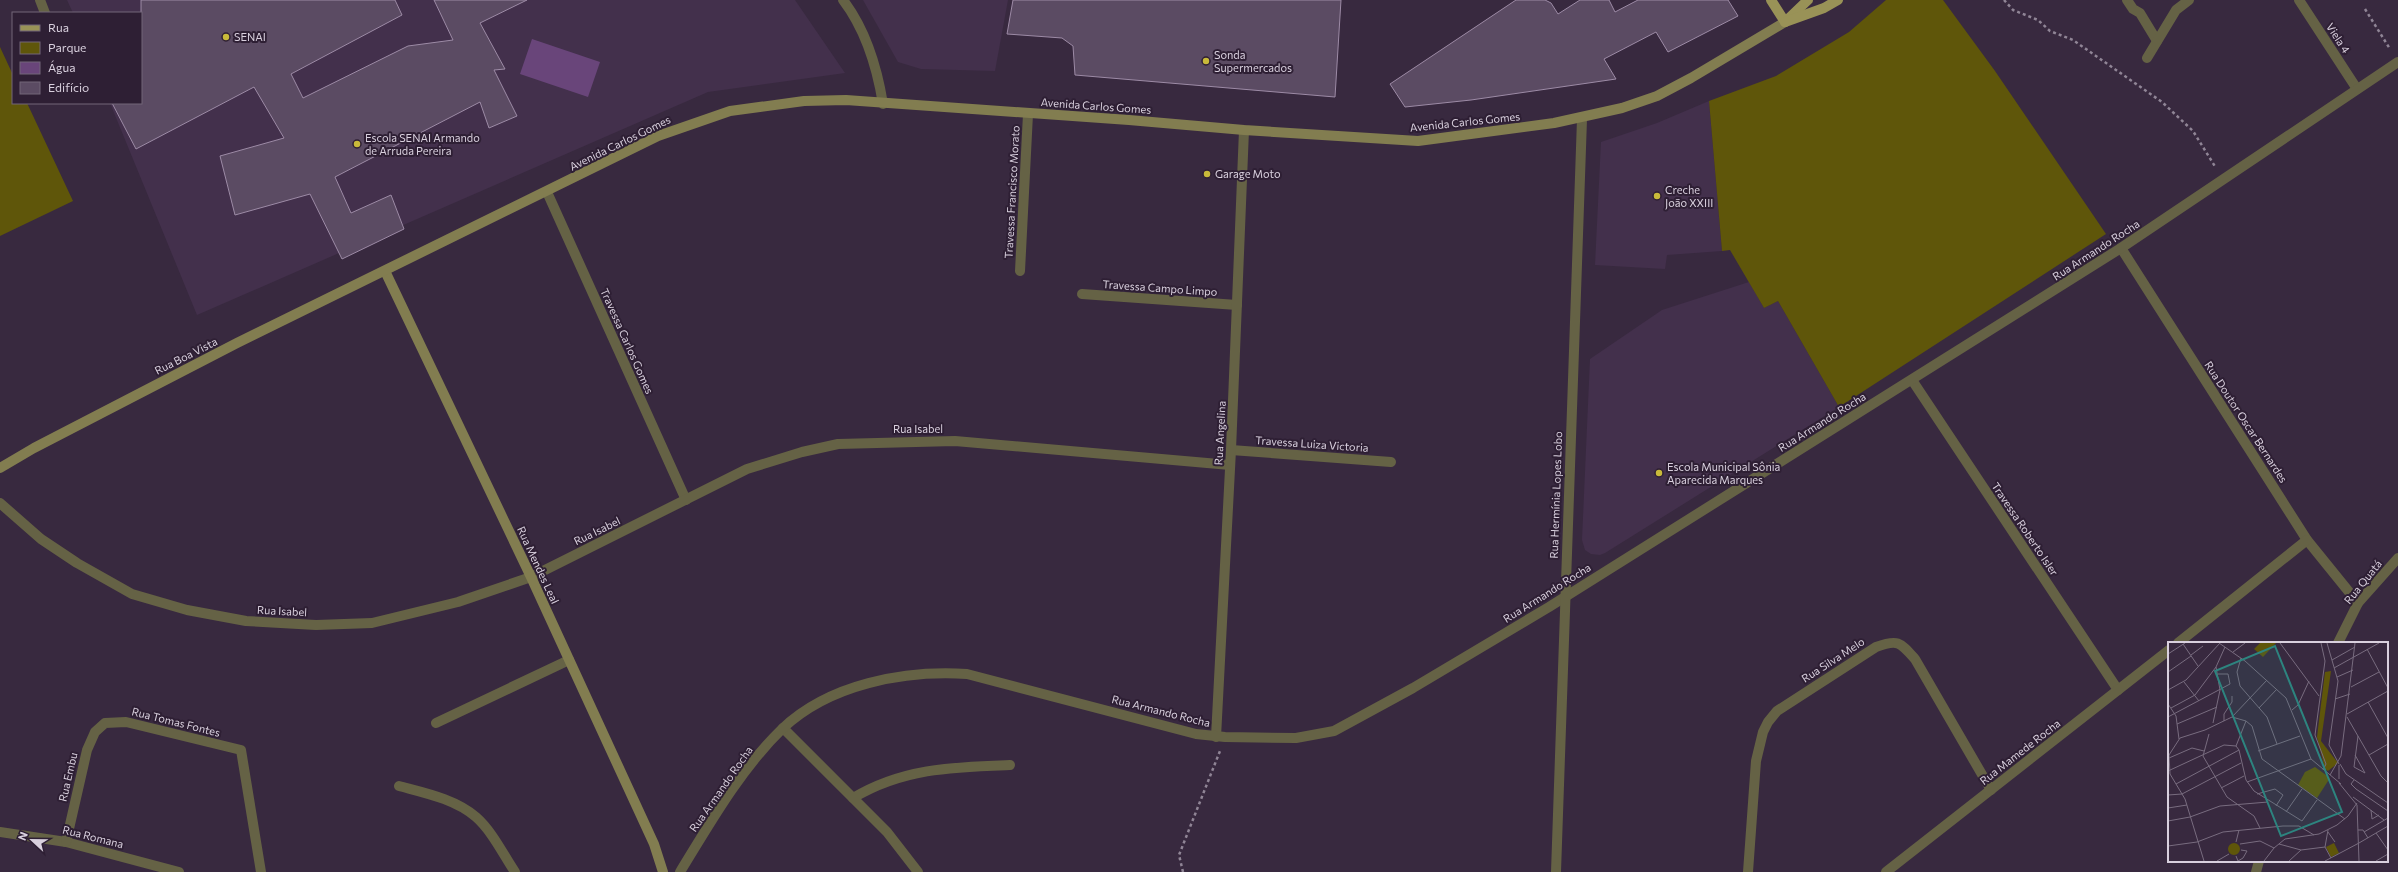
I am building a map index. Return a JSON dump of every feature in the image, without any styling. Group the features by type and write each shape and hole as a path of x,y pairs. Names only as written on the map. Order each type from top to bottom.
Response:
{"main road":[{"path":"1771,0 1785,22 1824,8 1838,0"},
{"name":"Avenida Carlos Gomes","path":"385,271 658,136 730,111 804,101 846,100 883,104 1129,120 1244,130 1418,140 1582,119 1622,108 1657,96 1719,62 1785,22 1808,0"},
{"name":"Rua Boa Vista","path":"0,468 34,448 230,347 385,271"},
{"name":"Rua Mendes Leal","path":"385,271 531,577 654,844 663,872"}],"street":[{"path":"40,0 46,12"},
{"path":"843,0 872,54 877,68 883,104"},
{"path":"2127,0 2133,9 2140,13 2157,41"},
{"path":"2147,58 2176,10 2189,0"},
{"name":"Viela 4","path":"2299,0 2357,89"},
{"name":"Rua Armando Rocha","path":"680,872 749,766 783,728 807,709 846,690 902,676 940,672 984,677 1196,734 1221,737 1296,738 1334,731 1413,688 1564,597 2121,248 2357,89 2396,59"},
{"name":"Travessa Francisco Morato","path":"1020,271 1028,114"},
{"name":"Rua Hermínia Lopes Lobo","path":"1556,872 1564,597 1582,119"},
{"name":"Rua Angelina","path":"1221,737 1230,465 1244,130"},
{"name":"Travessa Carlos Gomes","path":"547,192 686,500"},
{"name":"Rua Doutor Oscar Bernardes","path":"2121,248 2308,540 2358,603"},
{"name":"Travessa Campo Limpo","path":"1082,294 1237,305"},
{"name":"Travessa Roberto Isler","path":"1912,380 2118,690"},
{"name":"Rua Isabel","path":"0,503 41,538 77,563 132,594 187,610 246,621 316,625 372,623 458,602 531,577 746,469 802,452 838,444 955,441 1230,465"},
{"name":"Travessa Luiza Victoria","path":"1231,450 1390,462"},
{"path":"2179,642 2308,540"},
{"name":"Rua Quatá","path":"2338,642 2358,603 2398,558"},
{"name":"Rua Silva Melo","path":"1748,872 1756,761 1760,743 1768,722 1777,711 1876,647 1896,641 1915,659 1991,790"},
{"name":"Rua Mamede Rocha","path":"1886,872 2168,651"},
{"path":"436,723 569,660"},
{"name":"Rua Tomas Fontes","path":"105,723 126,722 241,750 261,872"},
{"name":"Rua Embu","path":"66,842 87,750 95,732 105,723"},
{"path":"783,728 887,832 918,872"},
{"path":"853,798 873,786 894,778 962,767 1010,765"},
{"path":"399,786 443,798 476,816 515,872"},
{"name":"Rua Romana","path":"0,832 66,842 179,872"},
{"path":"1900,872 1903,860"},
{"path":"2256,872 2259,862"}],"path":[{"path":"2004,0 2013,10 2038,20 2050,31 2073,40 2162,102 2193,131 2224,180"},
{"path":"2365,9 2396,59"},
{"path":"1183,872 1179,855 1221,737"}],"shaded area":[{"name":"Escola SENAI Armando de Arruda Pereira","path":"67,0 795,0 845,73 708,92 197,315 110,104 142,104 142,12 73,12"},
{"path":"863,0 1008,0 995,71 921,69 898,62"},
{"name":"Creche João XXIII","path":"1709,101 1722,251 1667,255 1665,269 1595,265 1601,142 1657,123"},
{"name":"Escola Municipal Sônia Aparecida Marques","path":"1749,282 1764,308 1778,301 1839,407 1605,553 1600,555 1591,554 1585,550 1582,540 1590,359 1662,310"}],"green space":[{"path":"1886,0 1943,0 1995,71 2106,234 1839,407 1778,301 1764,308 1730,250 1722,251 1709,101 1776,76 1849,32"},
{"path":"0,47 12,73 12,104 27,104 73,201 0,236"}],"water":[{"path":"532,39 600,62 588,97 520,74"}],"building":[{"path":"141,0 395,0 402,15 291,74 303,98 408,46 453,40 434,0 527,0 480,23 505,69 494,70 517,116 489,128 480,102 335,177 351,213 391,195 404,229 342,259 310,194 235,215 220,156 284,138 254,87 136,149 113,104 142,104"},
{"name":"Sonda Supermercados","path":"1013,0 1341,0 1335,97 1075,75 1073,46 1062,38 1007,34"},
{"path":"1516,0 1545,0 1551,3 1558,14 1580,0 1609,0 1615,12 1638,0 1728,0 1738,16 1668,52 1656,32 1604,59 1616,79 1471,100 1405,107 1390,84"}],"place":[{"name":"SENAI","path":"226,37"},
{"name":"Sonda Supermercados","path":"1206,61"},
{"name":"Escola SENAI Armando de Arruda Pereira","path":"357,144"},
{"name":"Garage Moto","path":"1207,174"},
{"name":"Creche João XXIII","path":"1657,196"},
{"name":"Escola Municipal Sônia Aparecida Marques","path":"1659,473"}]}
